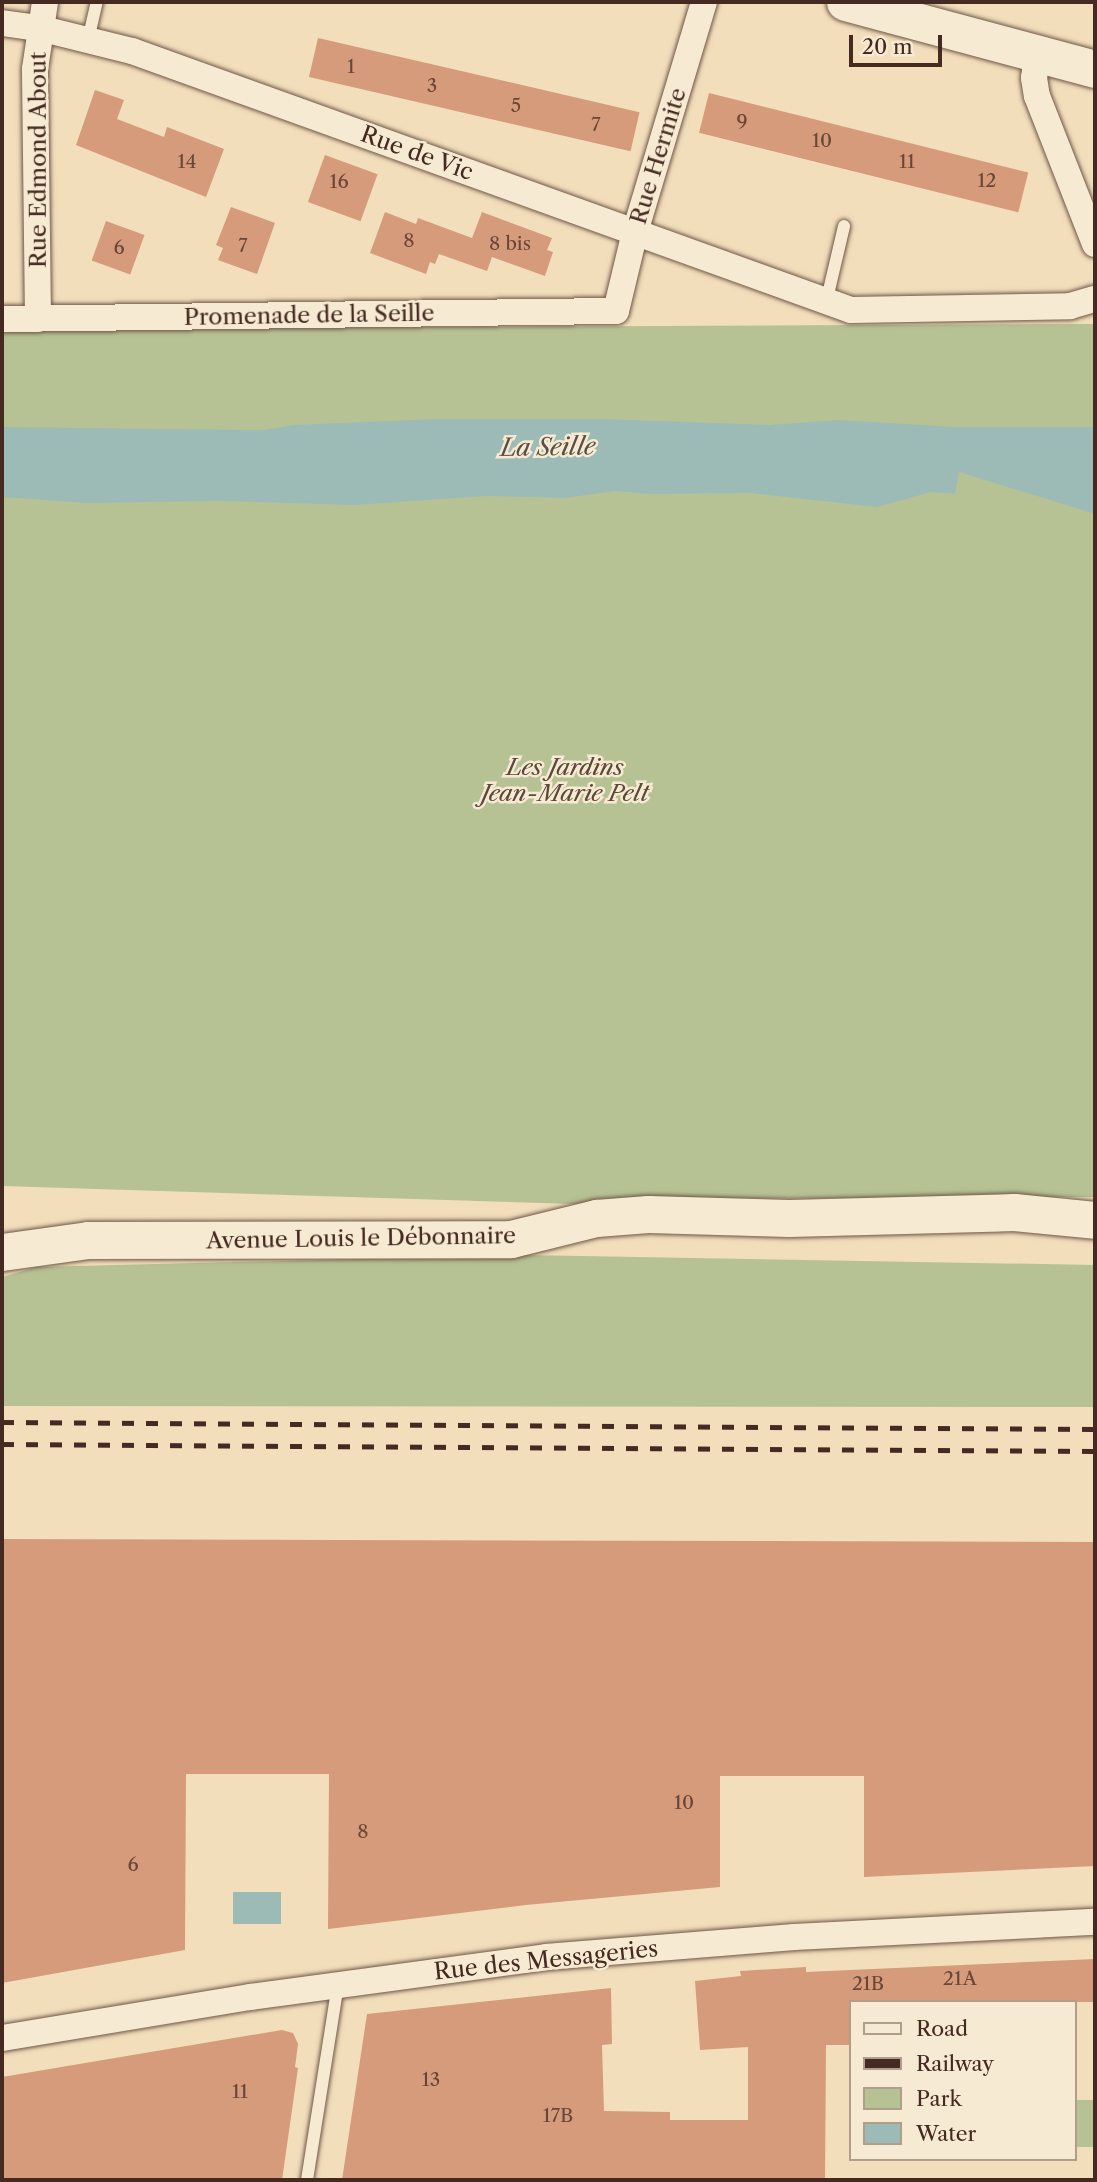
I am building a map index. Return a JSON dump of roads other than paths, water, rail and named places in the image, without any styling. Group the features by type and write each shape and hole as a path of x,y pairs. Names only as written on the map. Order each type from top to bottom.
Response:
{"street":[{"name":"Rue Edmond About","path":"38,319 35,69 45,2"},
{"name":"Rue Hermite","path":"616,311 635,232 704,2"},
{"path":"845,2 894,8 1038,54 1095,69"},
{"name":"Rue de Vic","path":"2,23 39,28 132,51 826,303"},
{"path":"1038,54 1034,78 1037,96 1095,244"},
{"path":"826,303 851,310 1070,306 1095,299"},
{"name":"Promenade de la Seille","path":"2,319 616,311"},
{"name":"Avenue Louis le Débonnaire","path":"2,1252 88,1240 511,1239 596,1218 648,1214 789,1218 1014,1212 1095,1220"},
{"name":"Rue des Messageries","path":"2,2038 338,1985 546,1957 706,1943 1095,1922"}],"lane":[{"path":"88,40 97,2"},
{"path":"826,303 844,226"},
{"path":"307,2180 338,1985"}],"water":[{"name":"La Seille","path":"436,419 602,419 769,425 838,420 955,427 1095,427 1095,514 959,472 955,494 931,492 877,507 750,493 649,494 616,491 564,498 486,496 354,505 221,501 87,503 2,497 2,427 264,430 293,425"},
{"path":"233,1892 281,1892 281,1924 233,1924"}],"railway":[{"path":"2,1422 1095,1429"},
{"path":"2,1444 1095,1451"}],"park label":[{"name":"Les Jardins Jean-Marie Pelt","path":"565,780"}]}
